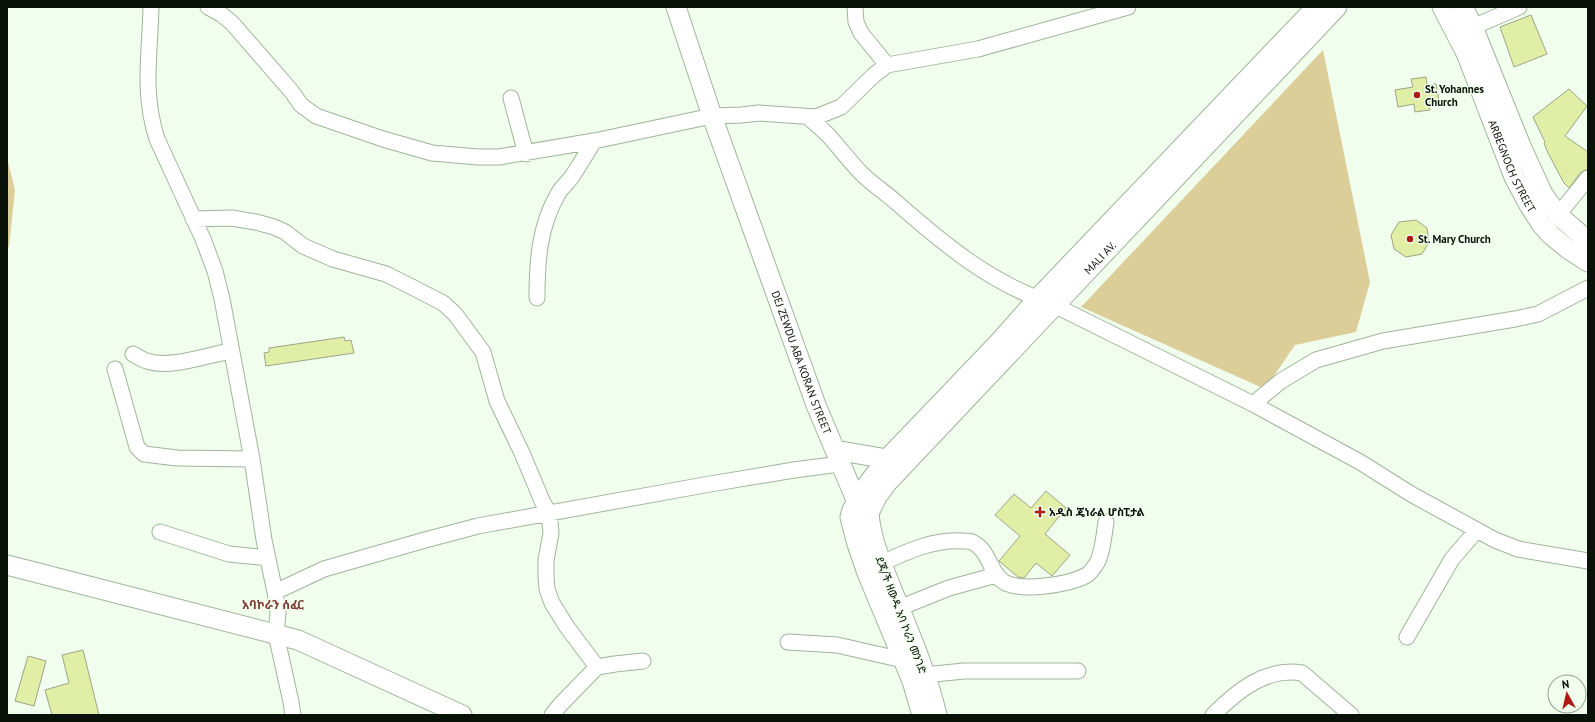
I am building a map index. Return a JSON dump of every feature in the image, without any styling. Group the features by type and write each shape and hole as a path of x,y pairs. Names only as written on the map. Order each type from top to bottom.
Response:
{"main road":[{"name":"DEJ ZEWDU ABA KORAN STREET","path":"676,7 712,116 816,405 837,457 863,507"},
{"name":"MALI AV.","path":"863,507 877,497 887,483 1046,302 1317,13 1337,7"},
{"name":"ARBEGNOCH STREET","path":"1442,7 1466,53 1514,177 1529,206 1541,224 1551,235 1568,249 1588,262"},
{"name":"ARBEGNOCH STREET","path":"1463,7 1474,27 1530,167 1549,204 1558,215 1588,241"},
{"name":"MALI AV.","path":"863,507 887,460 1000,341 1046,302"},
{"path":"837,457 887,460"},
{"path":"863,507 850,517 857,544 867,573 903,660 918,678 922,715"},
{"name":"ደጃ/ች ዘውዱ አባ ኮራን መንገድ","path":"863,507 899,608 918,678 937,715"},
{"path":"19,568 151,604 216,619 232,625 298,640 462,715"}],"street":[{"path":"151,7 147,93 152,124 157,139 203,239 215,271 222,299 275,592 278,613 276,634 292,702 293,715"},
{"path":"208,7 223,11 292,92 301,105 316,116 389,141 432,153 478,157 499,157 526,154 712,116 760,113 812,117 841,107 874,75 887,65 978,49 1128,7"},
{"path":"855,7 856,22 861,33 887,65"},
{"path":"1474,27 1519,7"},
{"path":"511,98 526,154"},
{"path":"812,117 872,184 892,198 944,244 980,270 1008,286 1046,302 1253,404 1360,462 1411,494 1496,540 1518,549 1583,560 1588,573"},
{"path":"537,298 537,262 550,209 558,193 571,178 594,141"},
{"path":"1558,215 1588,178"},
{"path":"193,219 232,218 256,222 285,232 303,246 333,259 386,274 443,303 464,324 483,352 497,401 522,453 543,503 549,512 551,533 546,560 547,589 552,603 597,667"},
{"path":"1253,404 1281,381 1316,360 1383,341 1538,314 1588,288"},
{"path":"133,354 148,362 163,364 231,351"},
{"path":"115,368 137,447 144,454 177,458 252,459"},
{"path":"275,592 324,569 478,526 549,512 794,470 837,457"},
{"path":"882,563 909,550 935,543 955,541 972,542 983,550 996,575 1004,582 1023,587 1065,583 1088,575 1098,562 1106,522"},
{"path":"1407,636 1452,559 1477,530"},
{"path":"160,532 229,554 268,558"},
{"path":"899,608 949,588 996,575"},
{"path":"788,642 837,645 903,660"},
{"path":"552,715 597,667 643,661"},
{"path":"918,678 964,672 1078,671"},
{"path":"1213,715 1229,700 1262,678 1273,673 1293,671 1302,673 1351,715"}],"shaded area":[{"path":"1323,50 1370,282 1356,332 1295,345 1265,389 1081,307"},
{"path":"7,158 15,190 9,247 7,246"}],"building":[{"path":"1531,15 1547,54 1514,67 1500,27"},
{"name":"St. Yohannes Church","path":"1426,77 1427,85 1436,84 1439,101 1429,102 1430,110 1415,112 1414,104 1398,107 1395,90 1413,87 1411,79"},
{"path":"1569,89 1587,106 1565,136 1588,152 1588,169 1581,172 1569,188 1564,183 1548,153 1544,143 1545,142 1533,117"},
{"name":"St. Mary Church","path":"1416,220 1427,228 1429,242 1422,254 1406,257 1394,249 1391,235 1399,222"},
{"path":"344,337 345,341 351,340 354,353 266,366 264,353 269,352 269,348"},
{"path":"1046,491 1066,508 1045,534 1070,555 1052,576 1036,563 1024,578 1018,577 999,561 1020,536 995,515 1014,494 1031,508"},
{"path":"83,650 99,715 52,715 45,690 69,683 62,655"},
{"path":"28,656 46,661 34,706 15,701"}],"place":[{"name":"St. Yohannes Church","path":"1417,95"},
{"name":"St. Mary Church","path":"1410,239"},
{"name":"አዲስ ጄነራል ሆስፒታል","path":"1040,512"}],"district":[{"name":"አባኮራን ሰፈር","path":"273,604"}]}
